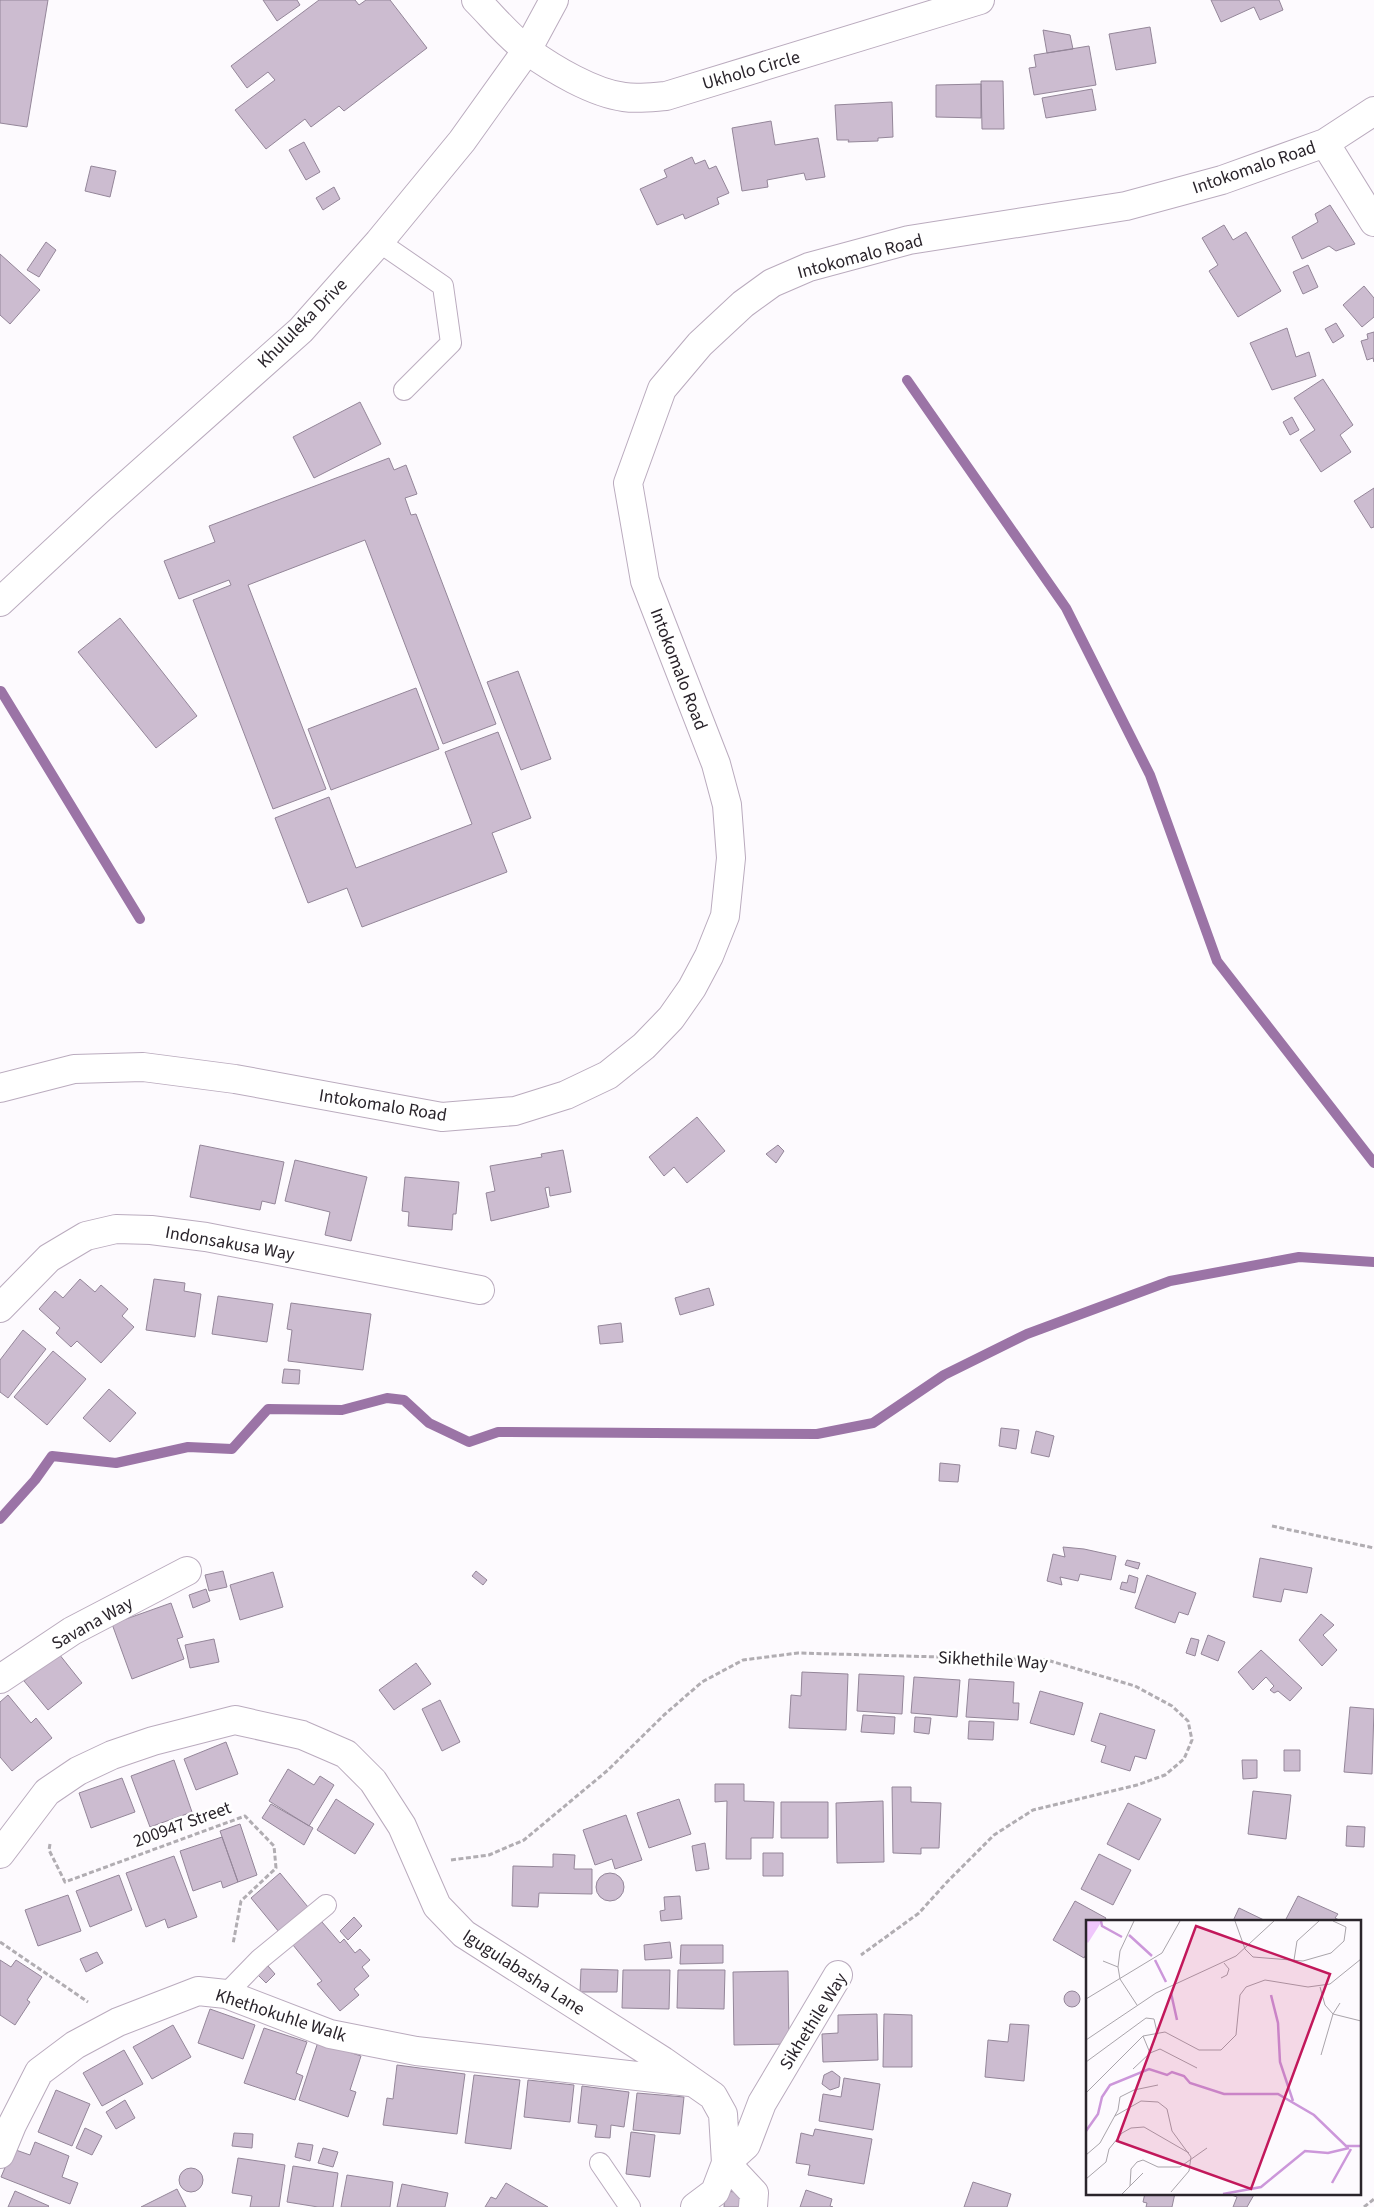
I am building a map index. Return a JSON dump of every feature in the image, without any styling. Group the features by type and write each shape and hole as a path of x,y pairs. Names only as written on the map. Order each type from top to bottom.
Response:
{"street":[{"name":"Ukholo Circle","path":"476,0 527,50 591,88 622,97 641,98 666,96 980,0"},
{"name":"Khululeka Drive","path":"0,602 101,508 301,330 379,242 462,141 527,50 554,0"},
{"name":"Intokomalo Road","path":"0,1088 74,1069 143,1067 235,1079 442,1117 515,1111 566,1095 608,1075 644,1046 671,1018 692,988 709,956 725,916 731,858 727,805 716,764 645,581 628,483 662,389 700,344 743,304 772,283 808,267 909,240 1126,206 1222,180 1325,143 1374,111"},
{"path":"1325,143 1374,222"},
{"name":"Indonsakusa Way","path":"1,1305 49,1258 86,1236 116,1229 151,1230 206,1237 480,1290"},
{"name":"Savana Way","path":"0,1679 72,1631 187,1571"},
{"name":"Igugulabasha Lane","path":"0,1854 46,1792 87,1767 153,1741 235,1720 302,1735 346,1754 374,1781 402,1826 437,1906 464,1934 664,2061 691,2083 713,2096 723,2114 726,2163"},
{"name":"Sikhethile Way","path":"695,2207 715,2192 726,2163 746,2145 762,2102 838,1975"},
{"name":"Khethokuhle Walk","path":"0,2154 12,2124 39,2072 76,2045 118,2022 198,1991 226,1994 330,2034 416,2051 691,2083"},
{"path":"726,2163 754,2193 753,2207"}],"lane":[{"path":"379,242 443,286 451,343 404,390"},
{"path":"226,1994 260,1959 326,1905"},
{"path":"600,2163 630,2207"}],"path":[{"path":"1272,1526 1374,1548"},
{"name":"Sikhethile Way","path":"418,1863 488,1855 524,1840 608,1770 664,1715 702,1682 743,1660 798,1653 1047,1660 1135,1686 1172,1706 1188,1721 1192,1740 1184,1758 1165,1775 1137,1784 1033,1810 994,1835 946,1882 919,1913 861,1955 838,1975"},
{"name":"200947 Street","path":"30,1814 51,1839 48,1850 65,1882 245,1816 274,1846 276,1868 241,1901 228,1968 226,1994"},
{"path":"0,1942 118,2022"},
{"path":"1364,2207 1374,2199"}],"building":[{"path":"0,0 48,0 27,127 0,123"},
{"path":"263,0 297,0 300,5 277,21"},
{"path":"319,0 355,0 359,5 366,0 390,0 427,48 344,111 339,106 311,127 305,119 266,149 235,110 275,80 268,72 247,88 231,66"},
{"path":"1211,0 1279,0 1283,10 1260,20 1254,7 1221,22"},
{"path":"1150,27 1156,63 1116,70 1109,34"},
{"path":"1043,30 1070,35 1073,49 1047,53"},
{"path":"1089,46 1096,85 1034,95 1029,68 1036,67 1034,55"},
{"path":"981,81 1003,81 1004,129 982,129"},
{"path":"981,84 981,118 936,117 936,85"},
{"path":"1092,89 1096,110 1046,118 1042,98"},
{"path":"892,102 893,137 878,138 878,141 848,142 849,140 837,140 835,105"},
{"path":"771,121 775,145 818,138 825,177 806,180 804,173 767,180 768,187 742,191 732,128"},
{"path":"304,142 320,172 306,180 289,150"},
{"path":"692,157 695,164 705,160 709,169 716,166 729,193 717,198 719,204 685,219 683,214 657,225 640,189 667,177 664,170"},
{"path":"91,166 116,171 110,197 85,191"},
{"path":"334,187 340,199 323,210 316,198"},
{"path":"1330,205 1355,244 1336,251 1329,246 1302,259 1292,237 1318,222 1315,214"},
{"path":"1224,225 1233,240 1246,232 1281,291 1238,317 1209,271 1218,265 1202,238"},
{"path":"46,242 56,250 39,277 27,270"},
{"path":"0,254 40,290 10,324 0,315"},
{"path":"1308,265 1318,287 1303,294 1293,272"},
{"path":"1364,286 1374,298 1374,317 1362,327 1343,305"},
{"path":"1336,323 1344,336 1333,343 1325,329"},
{"path":"1287,328 1296,357 1309,352 1316,376 1272,390 1250,343"},
{"path":"1374,332 1374,362 1373,358 1367,360 1361,341 1368,339 1367,334"},
{"path":"1323,379 1353,425 1340,435 1351,452 1321,472 1300,440 1315,430 1294,398"},
{"path":"360,402 381,444 314,478 293,437"},
{"path":"1292,417 1299,430 1290,435 1283,422"},
{"path":"389,458 394,470 406,465 417,494 405,498 411,515 416,514 496,724 443,744 365,540 248,585 326,789 273,809 193,600 231,585 229,580 179,599 164,561 215,542 209,526"},
{"path":"1374,488 1374,527 1371,528 1354,501"},
{"path":"120,618 197,716 156,748 78,652"},
{"path":"518,671 551,759 521,770 487,682"},
{"path":"416,688 439,749 331,790 308,729"},
{"path":"498,732 531,818 492,833 507,872 362,927 347,888 308,903 275,818 329,797 356,868 472,824 445,752"},
{"path":"697,1117 725,1151 687,1183 674,1167 664,1176 649,1157"},
{"path":"200,1145 284,1162 275,1204 262,1201 260,1210 190,1197"},
{"path":"778,1145 784,1151 776,1163 766,1154"},
{"path":"563,1150 571,1192 550,1196 549,1187 545,1188 549,1207 491,1221 486,1193 495,1191 490,1166 542,1157 541,1154"},
{"path":"295,1160 367,1177 351,1241 325,1235 330,1212 285,1201"},
{"path":"405,1177 459,1182 456,1214 453,1214 452,1230 408,1226 409,1212 402,1211"},
{"path":"80,1279 95,1292 101,1285 128,1309 122,1316 134,1327 101,1363 77,1341 71,1347 56,1333 60,1328 39,1309 55,1291 63,1298"},
{"path":"154,1279 185,1283 184,1291 201,1294 195,1337 146,1330"},
{"path":"709,1288 714,1305 680,1315 675,1298"},
{"path":"218,1296 273,1304 267,1342 212,1334"},
{"path":"291,1303 371,1314 363,1370 288,1361 292,1330 287,1329"},
{"path":"621,1323 623,1342 600,1344 598,1326"},
{"path":"23,1330 46,1349 8,1398 0,1392 0,1360"},
{"path":"53,1351 86,1379 47,1425 14,1397"},
{"path":"284,1369 300,1370 299,1384 282,1383"},
{"path":"109,1389 136,1413 110,1442 83,1418"},
{"path":"1001,1428 1019,1430 1016,1449 999,1446"},
{"path":"1036,1431 1054,1436 1049,1457 1031,1453"},
{"path":"940,1463 960,1465 958,1482 939,1481"},
{"path":"1063,1547 1084,1549 1116,1556 1111,1580 1080,1574 1078,1581 1060,1577 1062,1585 1047,1581 1053,1554 1065,1557"},
{"path":"1260,1558 1312,1568 1307,1593 1284,1589 1281,1602 1253,1597"},
{"path":"1127,1560 1140,1563 1138,1569 1125,1565"},
{"path":"223,1571 227,1587 209,1591 205,1575"},
{"path":"476,1571 487,1580 483,1585 472,1576"},
{"path":"273,1572 283,1607 240,1620 230,1585"},
{"path":"1129,1575 1138,1578 1135,1593 1120,1589 1122,1582 1127,1583"},
{"path":"1147,1575 1196,1593 1188,1615 1179,1612 1175,1623 1135,1608"},
{"path":"206,1589 210,1601 193,1608 189,1595"},
{"path":"171,1603 183,1637 177,1639 184,1659 132,1679 112,1624"},
{"path":"1321,1614 1334,1625 1323,1635 1337,1650 1322,1666 1299,1640"},
{"path":"1208,1635 1225,1642 1218,1661 1201,1654"},
{"path":"1191,1638 1199,1640 1195,1656 1186,1653"},
{"path":"214,1639 219,1662 190,1668 185,1645"},
{"path":"1261,1650 1302,1688 1290,1701 1278,1691 1274,1693 1270,1690 1274,1686 1266,1677 1253,1690 1238,1672"},
{"path":"59,1654 82,1683 48,1710 24,1681"},
{"path":"416,1663 431,1684 394,1710 379,1690"},
{"path":"802,1672 848,1674 846,1730 789,1728 791,1695 801,1696"},
{"path":"859,1674 904,1676 902,1714 857,1711"},
{"path":"914,1677 960,1680 957,1717 911,1713"},
{"path":"969,1679 1014,1682 1013,1703 1019,1703 1018,1720 966,1717"},
{"path":"1040,1691 1083,1703 1074,1735 1030,1723"},
{"path":"8,1695 31,1723 36,1718 52,1738 12,1771 0,1757 0,1702"},
{"path":"440,1700 460,1742 442,1751 422,1709"},
{"path":"1350,1707 1374,1709 1372,1774 1344,1772"},
{"path":"1100,1713 1155,1730 1146,1759 1135,1756 1130,1771 1101,1762 1106,1746 1091,1741"},
{"path":"863,1715 895,1717 894,1734 861,1732"},
{"path":"915,1717 931,1718 929,1734 914,1732"},
{"path":"969,1721 994,1722 993,1740 968,1739"},
{"path":"226,1742 238,1774 196,1790 184,1759"},
{"path":"1284,1750 1300,1750 1300,1771 1284,1771"},
{"path":"174,1760 192,1812 150,1827 131,1776"},
{"path":"1242,1760 1257,1760 1257,1778 1243,1779"},
{"path":"288,1769 314,1785 320,1776 334,1785 309,1826 269,1801"},
{"path":"122,1778 135,1812 91,1828 79,1793"},
{"path":"715,1784 744,1784 744,1801 774,1802 773,1838 751,1838 751,1859 726,1859 727,1801 715,1802"},
{"path":"892,1787 911,1787 911,1802 941,1803 939,1848 921,1848 921,1854 893,1853"},
{"path":"1253,1791 1291,1795 1286,1839 1248,1834"},
{"path":"336,1799 374,1824 355,1854 317,1830"},
{"path":"679,1799 691,1834 649,1848 637,1813"},
{"path":"883,1801 884,1862 837,1863 836,1803"},
{"path":"781,1802 828,1802 828,1838 781,1838"},
{"path":"1128,1803 1161,1819 1139,1860 1107,1844"},
{"path":"271,1804 313,1828 304,1845 262,1818"},
{"path":"626,1815 642,1860 615,1869 612,1859 595,1865 583,1830"},
{"path":"240,1824 257,1875 238,1882 220,1831"},
{"path":"1347,1826 1365,1827 1364,1847 1346,1846"},
{"path":"222,1837 238,1882 223,1888 221,1881 193,1891 180,1851"},
{"path":"705,1843 709,1869 696,1871 692,1846"},
{"path":"763,1853 783,1853 783,1876 763,1876"},
{"path":"553,1854 575,1855 574,1869 592,1869 592,1894 539,1893 538,1907 512,1906 513,1866 553,1867"},
{"path":"1099,1854 1131,1870 1113,1905 1081,1889"},
{"path":"174,1856 197,1917 168,1928 165,1919 146,1927 126,1873"},
{"path":"280,1873 308,1907 279,1932 251,1898"},
{"path":"610,1873 620,1877 624,1887 620,1897 610,1901 600,1897 596,1887 600,1877"},
{"path":"119,1875 132,1910 90,1927 76,1891"},
{"path":"68,1895 81,1931 38,1946 25,1910"},
{"path":"680,1896 682,1919 661,1921 660,1911 665,1910 664,1897"},
{"path":"1298,1896 1338,1914 1335,1918 1339,1920 1286,1920"},
{"path":"1075,1901 1106,1918 1105,1920 1086,1920 1086,1954 1084,1958 1053,1940"},
{"path":"1239,1908 1264,1920 1233,1920"},
{"path":"354,1917 362,1926 348,1940 340,1931"},
{"path":"322,1922 340,1943 344,1939 355,1953 360,1949 370,1960 362,1967 369,1976 354,1989 359,1995 340,2011 317,1984 322,1981 293,1945"},
{"path":"670,1942 672,1958 645,1960 644,1945"},
{"path":"681,1945 723,1945 723,1963 680,1964"},
{"path":"97,1952 103,1963 86,1972 80,1959"},
{"path":"0,1960 11,1967 16,1960 42,1977 27,2000 30,2002 15,2025 0,2015"},
{"path":"268,1966 275,1974 266,1983 258,1975"},
{"path":"581,1969 618,1970 617,1992 580,1992"},
{"path":"623,1970 670,1970 669,2009 622,2008"},
{"path":"678,1970 725,1970 724,2009 677,2008"},
{"path":"788,1971 789,2044 734,2045 733,1972"},
{"path":"1069,1991 1075,1991 1080,1996 1078,2005 1069,2007 1064,2002 1064,1996"},
{"path":"210,2009 255,2025 243,2059 198,2043"},
{"path":"877,2014 878,2060 823,2062 822,2034 838,2033 838,2015"},
{"path":"884,2014 912,2015 912,2067 883,2067"},
{"path":"1010,2024 1029,2025 1024,2081 985,2077 988,2040 1008,2042"},
{"path":"173,2025 191,2057 152,2079 133,2047"},
{"path":"264,2028 307,2042 296,2073 303,2076 295,2100 244,2083"},
{"path":"318,2042 361,2056 350,2090 356,2092 348,2117 299,2100"},
{"path":"124,2050 143,2084 102,2106 83,2073"},
{"path":"397,2065 465,2074 457,2134 383,2125 387,2098 393,2099"},
{"path":"832,2071 840,2077 839,2087 830,2090 822,2084 824,2075"},
{"path":"474,2075 520,2080 511,2149 465,2143"},
{"path":"844,2078 880,2084 873,2130 819,2121 823,2094 841,2097"},
{"path":"528,2080 574,2085 570,2122 524,2117"},
{"path":"582,2086 629,2092 624,2127 611,2125 610,2138 595,2137 597,2125 578,2123"},
{"path":"56,2090 90,2104 72,2146 38,2132"},
{"path":"637,2093 684,2097 680,2134 633,2130"},
{"path":"125,2100 135,2118 116,2129 106,2112"},
{"path":"85,2128 102,2136 92,2155 76,2148"},
{"path":"815,2129 872,2139 864,2184 808,2175 810,2165 796,2163 801,2133 813,2136"},
{"path":"631,2132 655,2135 650,2177 626,2174"},
{"path":"234,2133 253,2134 252,2148 232,2146"},
{"path":"35,2142 69,2156 62,2177 78,2183 70,2204 1,2177 13,2149 30,2155"},
{"path":"298,2143 313,2145 310,2161 295,2157"},
{"path":"323,2148 338,2152 333,2167 318,2163"},
{"path":"238,2158 285,2165 279,2207 250,2207 252,2196 232,2193"},
{"path":"293,2166 338,2173 333,2207 318,2207 287,2202"},
{"path":"186,2168 196,2168 203,2175 203,2185 196,2192 186,2192 179,2185 179,2175"},
{"path":"347,2175 393,2182 390,2207 341,2207"},
{"path":"973,2182 1011,2194 1007,2207 964,2207"},
{"path":"506,2183 548,2207 485,2207 491,2197 496,2199"},
{"path":"402,2184 448,2193 445,2207 397,2207"},
{"path":"177,2189 186,2207 141,2207"},
{"path":"806,2190 832,2199 830,2206 833,2207 800,2207"},
{"path":"15,2191 49,2206 8,2207"},
{"path":"725,2191 746,2193 745,2207 724,2207"},
{"path":"1145,2194 1175,2194 1172,2207 1146,2207 1147,2203 1143,2202"},
{"path":"1229,2194 1254,2194 1247,2207 1233,2207 1237,2197"}],"waterway":[{"path":"907,380 1066,608 1150,775 1217,961 1374,1163"},
{"path":"1,691 140,919"},
{"path":"0,1519 35,1480 52,1456 116,1463 188,1447 232,1449 268,1409 342,1410 387,1398 404,1400 429,1423 469,1442 498,1432 817,1434 873,1423 944,1375 1027,1334 1170,1281 1299,1257 1374,1262"}]}
